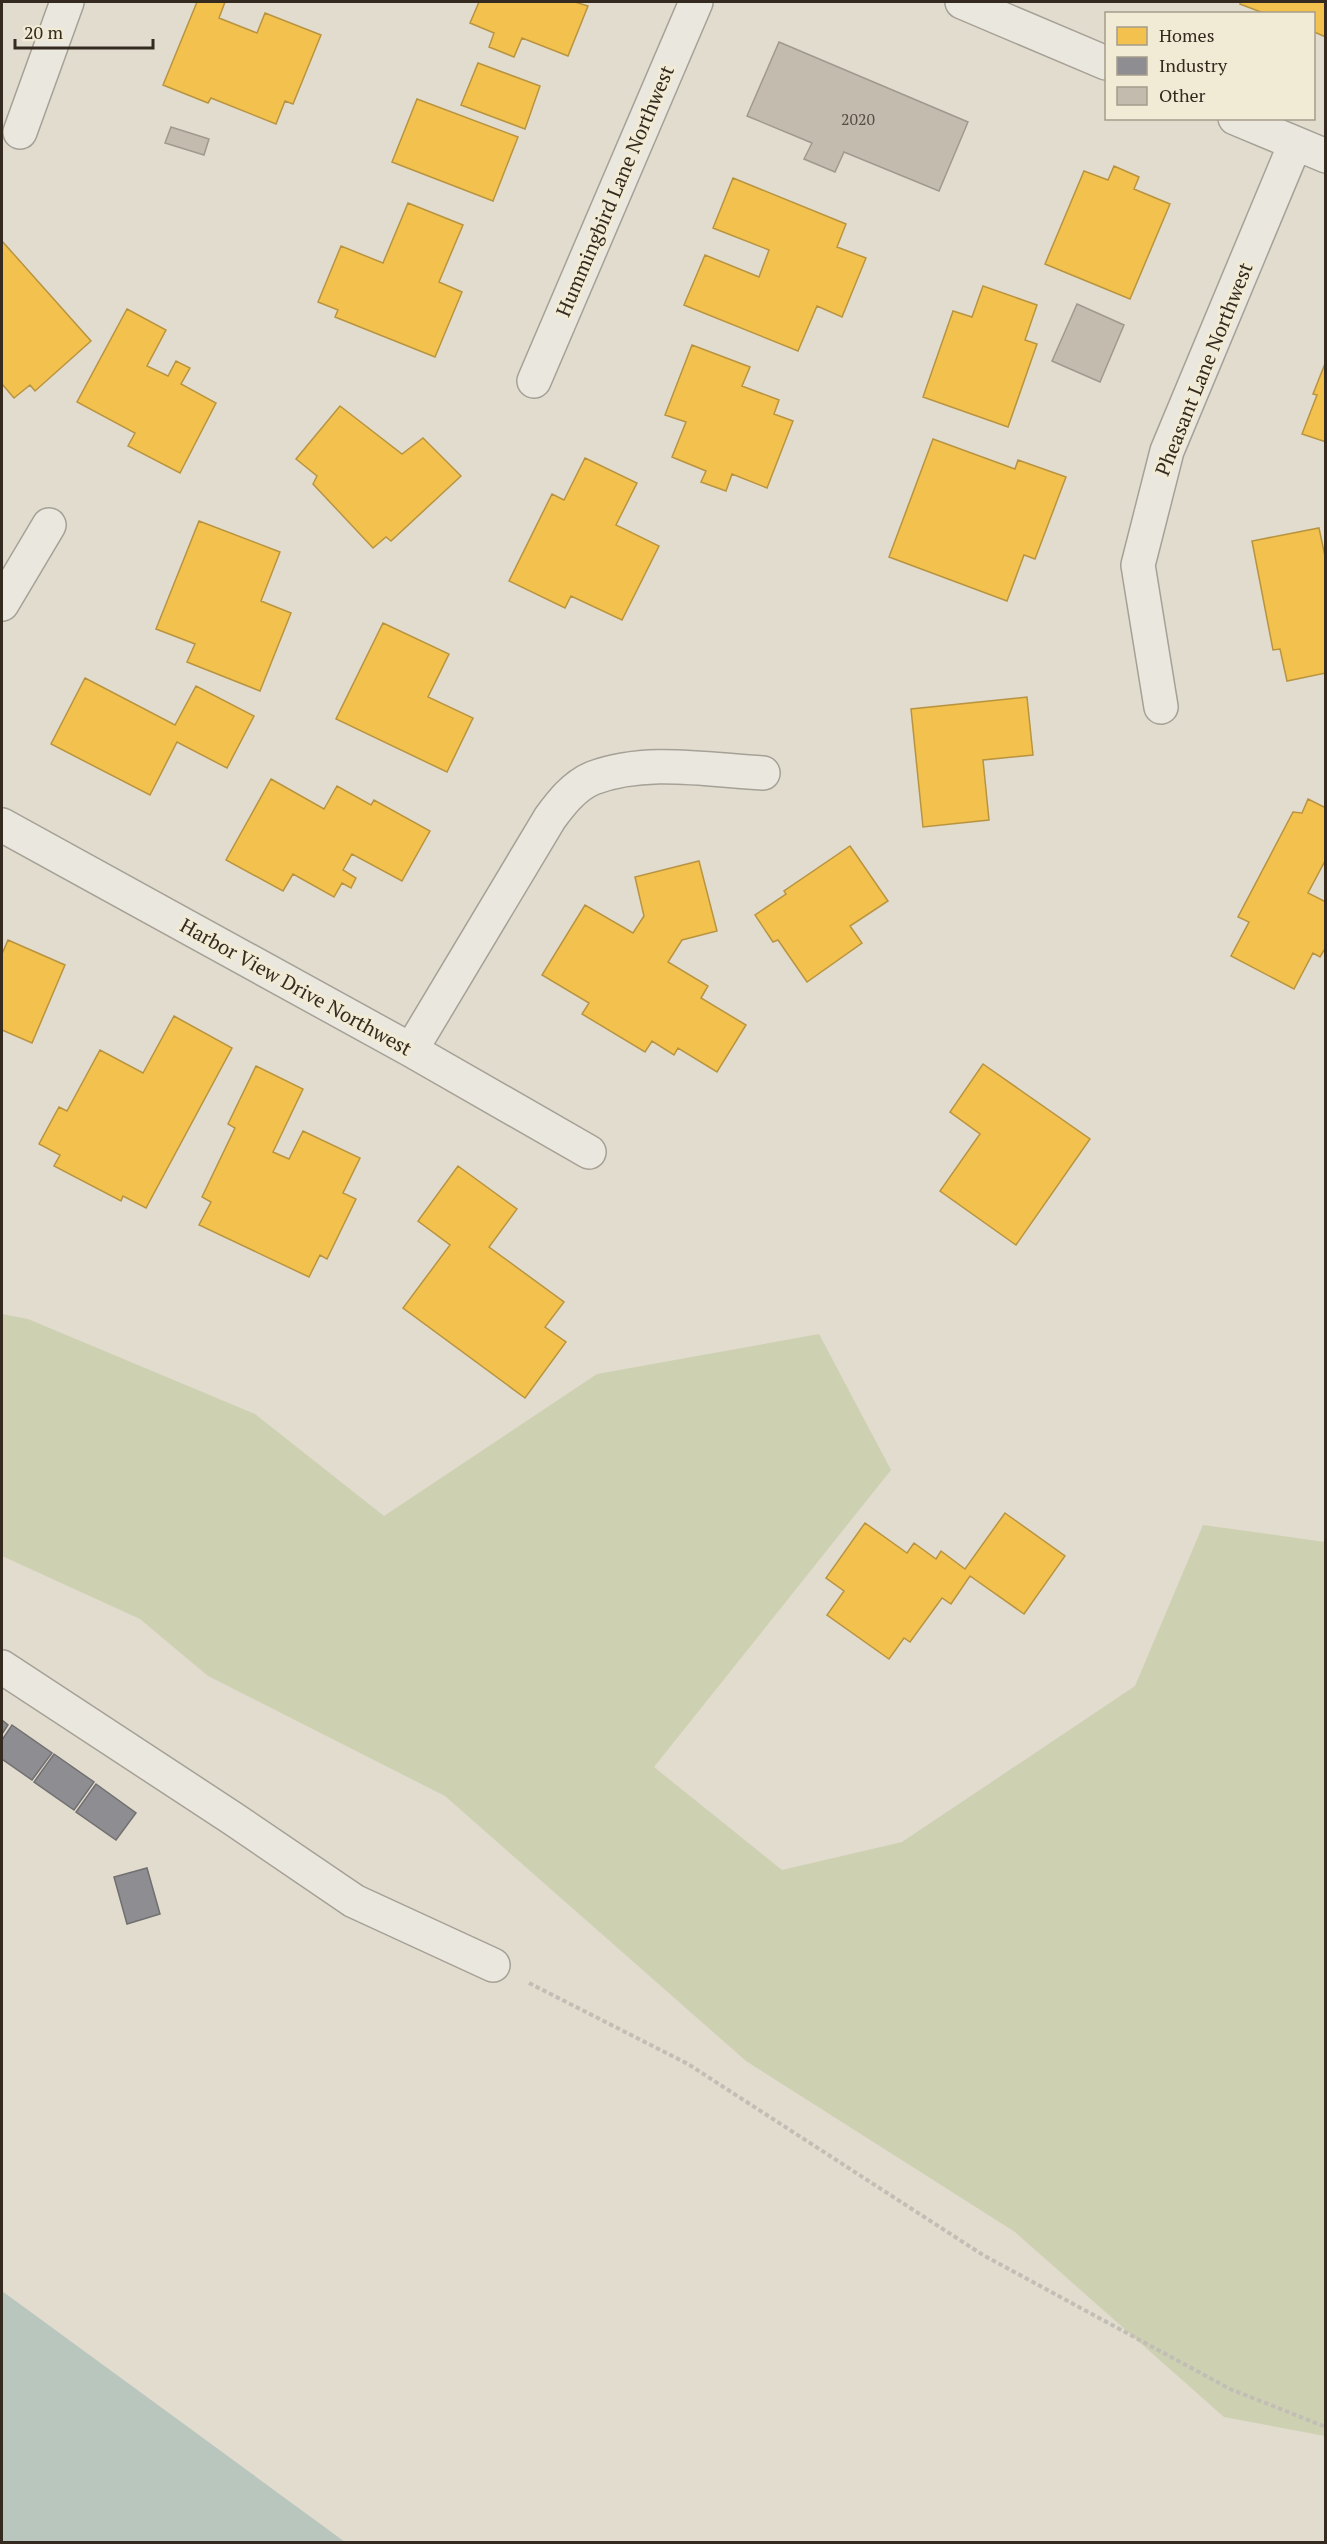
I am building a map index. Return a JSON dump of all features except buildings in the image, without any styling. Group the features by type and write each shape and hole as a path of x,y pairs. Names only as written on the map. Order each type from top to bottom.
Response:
{"street":[{"path":"20,132 67,2"},
{"name":"Hummingbird Lane Northwest","path":"534,381 696,2"},
{"path":"962,2 1105,62"},
{"path":"1240,120 1326,156"},
{"name":"Pheasant Lane Northwest","path":"1161,707 1138,565 1167,451 1295,144"},
{"path":"2,604 49,525"},
{"path":"411,1050 550,818 566,797 592,779 624,770 661,767 763,773"},
{"name":"Harbor View Drive Northwest","path":"2,825 411,1050 589,1152"},
{"path":"2,1667 354,1901 493,1965"}],"path":[{"path":"493,1965 688,2064 983,2254 1230,2389 1326,2427"}],"green space":[{"path":"2,1314 28,1319 255,1414 384,1516 597,1374 819,1334 891,1470 654,1767 782,1870 902,1842 1135,1686 1203,1525 1325,1542 1325,2436 1224,2417 1015,2232 746,2061 445,1796 208,1676 140,1619 2,1556"}],"shaded area":[{"path":"2,2291 345,2542 2,2542"}]}
